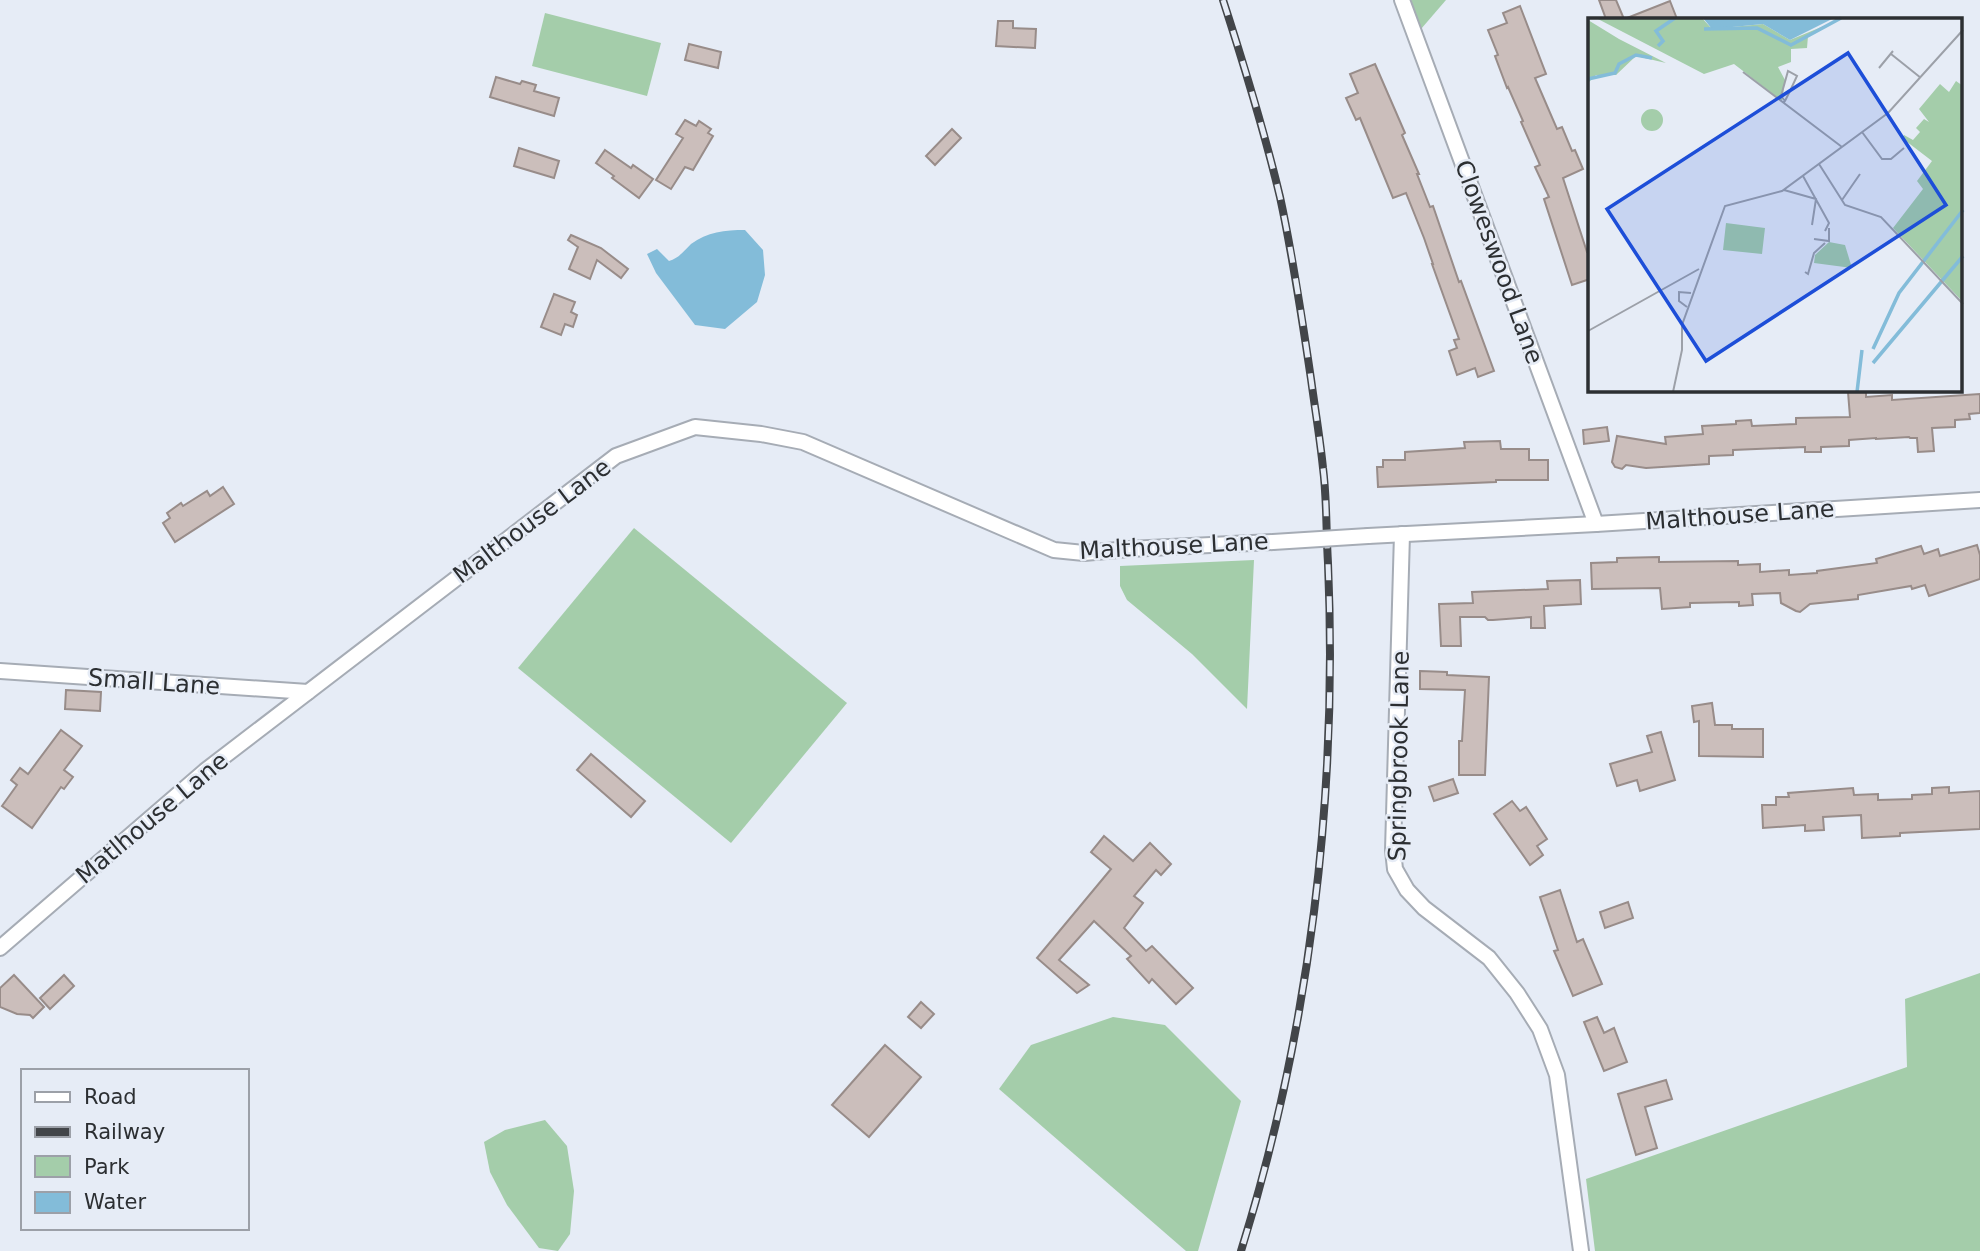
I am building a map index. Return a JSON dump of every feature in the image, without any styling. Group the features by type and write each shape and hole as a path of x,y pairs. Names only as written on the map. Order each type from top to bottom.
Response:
{"street":[{"name":"Cloweswood Lane","path":"1402,0 1596,524"},
{"name":"Malthouse Lane","path":"308,692 616,456 695,427 761,433 803,442 1054,550 1084,553 1980,500"},
{"name":"Springbrook Lane","path":"1402,534 1392,850 1395,869 1407,890 1424,908 1489,958 1517,993 1540,1029 1557,1075 1581,1251"},
{"name":"Small Lane","path":"0,671 308,692"},
{"name":"Matlhouse Lane","path":"0,948 205,771 308,692"}],"green space":[{"path":"1411,0 1446,0 1421,29"},
{"path":"545,13 661,43 647,96 532,66"},
{"path":"634,528 847,703 731,843 518,668"},
{"path":"1254,560 1247,709 1192,654 1127,600 1120,586 1120,566"},
{"path":"1980,973 1980,1251 1595,1251 1586,1179 1907,1067 1905,999"},
{"path":"1113,1017 1165,1025 1241,1101 1198,1251 1186,1251 999,1089 1031,1045"},
{"path":"545,1120 567,1146 574,1191 570,1234 558,1251 539,1248 507,1205 490,1172 484,1142 505,1130"}],"water":[{"path":"745,230 763,250 765,275 757,302 725,329 695,325 656,273 647,254 657,249 669,261 710,234"}],"building":[{"path":"1599,0 1616,0 1624,18 1606,18"},
{"path":"1670,1 1677,18 1627,18"},
{"path":"1520,6 1546,74 1535,78 1557,129 1562,127 1583,169 1563,178 1588,252 1588,280 1572,285 1544,199 1549,197 1535,167 1540,165 1507,88 1488,30 1507,23 1503,13"},
{"path":"998,21 1013,21 1013,28 1036,29 1035,48 996,46"},
{"path":"689,44 721,52 718,68 685,60"},
{"path":"1375,64 1405,133 1402,135 1430,207 1433,206 1494,371 1478,377 1475,368 1457,375 1449,351 1457,348 1454,340 1459,339 1406,193 1393,198 1360,118 1356,120 1346,98 1358,93 1350,74"},
{"path":"496,77 520,84 522,81 536,85 534,91 559,98 554,116 490,97"},
{"path":"685,120 696,126 699,121 711,129 708,133 713,136 693,170 685,167 671,189 656,180 683,138 676,134"},
{"path":"952,129 961,138 935,165 926,156"},
{"path":"519,148 559,161 554,178 514,166"},
{"path":"605,150 653,179 639,198 596,163"},
{"path":"571,235 601,248 628,269 621,278 597,260 590,279 569,269 578,247 568,240"},
{"path":"554,294 575,302 571,312 577,315 573,327 565,324 561,335 541,327"},
{"path":"1848,392 1866,392 1866,397 1892,395 1892,400 1980,394 1980,413 1969,414 1970,419 1955,420 1955,427 1932,428 1934,451 1918,452 1917,438 1876,438 1849,440 1849,446 1821,447 1821,452 1805,452 1805,447 1733,450 1733,455 1709,456 1709,464 1646,468 1626,465 1622,469 1615,467 1612,462 1617,436 1666,444 1665,437 1703,434 1702,426 1736,424 1736,421 1751,420 1752,426 1796,424 1796,418 1850,417"},
{"path":"1607,427 1609,441 1584,444 1583,430"},
{"path":"1500,441 1501,449 1529,449 1529,460 1548,460 1548,480 1496,480 1378,487 1377,467 1383,467 1383,460 1405,460 1405,452 1465,448 1464,442"},
{"path":"223,487 234,504 175,542 163,523 170,518 167,513 181,503 183,506 207,491 210,496"},
{"path":"1977,545 1980,555 1980,579 1929,596 1925,585 1912,589 1911,586 1858,595 1858,599 1810,604 1800,612 1781,603 1780,593 1752,594 1753,605 1739,606 1739,602 1690,603 1690,607 1662,609 1660,588 1592,589 1591,563 1617,562 1617,558 1659,557 1659,562 1738,561 1738,565 1760,564 1760,572 1789,570 1789,575 1877,563 1876,559 1921,546 1924,554 1938,549 1940,556"},
{"path":"1580,580 1581,604 1544,606 1545,628 1531,628 1531,617 1488,620 1485,617 1460,617 1461,646 1441,646 1439,604 1473,603 1472,592 1548,589 1547,581"},
{"path":"1420,671 1489,677 1485,775 1459,775 1459,741 1462,741 1465,690 1420,689"},
{"path":"66,690 101,692 100,711 65,709"},
{"path":"1712,703 1715,725 1732,725 1732,729 1763,729 1763,757 1699,756 1699,721 1694,722 1692,706"},
{"path":"61,730 82,746 64,770 73,777 64,789 61,787 32,828 2,806 17,785 11,780 20,768 28,774"},
{"path":"1661,732 1675,780 1640,791 1637,780 1617,786 1610,764 1652,752 1647,736"},
{"path":"591,754 645,801 631,817 577,770"},
{"path":"1453,779 1458,793 1434,801 1429,787"},
{"path":"1949,787 1949,793 1980,791 1980,829 1862,838 1861,815 1823,817 1824,830 1805,831 1805,825 1763,828 1762,805 1776,805 1776,797 1789,797 1788,793 1853,788 1854,795 1878,794 1878,800 1912,799 1912,795 1932,794 1932,788"},
{"path":"1512,801 1520,811 1526,807 1547,839 1537,846 1543,855 1530,865 1494,814"},
{"path":"1104,836 1133,861 1150,843 1171,864 1161,875 1156,870 1134,896 1143,903 1124,928 1146,951 1152,946 1193,988 1176,1004 1152,979 1149,983 1127,959 1131,956 1094,921 1059,960 1089,985 1077,993 1037,958 1111,869 1091,852"},
{"path":"1560,890 1577,942 1583,939 1602,984 1573,996 1554,951 1558,950 1540,897"},
{"path":"1628,902 1633,918 1605,928 1600,912"},
{"path":"14,975 44,1007 33,1018 0,1007 0,988"},
{"path":"64,975 74,986 50,1009 40,998"},
{"path":"921,1002 934,1014 921,1028 908,1017"},
{"path":"1597,1017 1604,1033 1614,1028 1627,1062 1604,1071 1584,1022"},
{"path":"885,1045 921,1077 869,1137 832,1105"},
{"path":"1666,1080 1672,1099 1645,1107 1657,1148 1636,1155 1618,1094"}],"railway":[{"path":"1223,0 1274,172 1297,288 1324,480 1330,650 1323,824 1314,911 1285,1083 1241,1251"}]}
